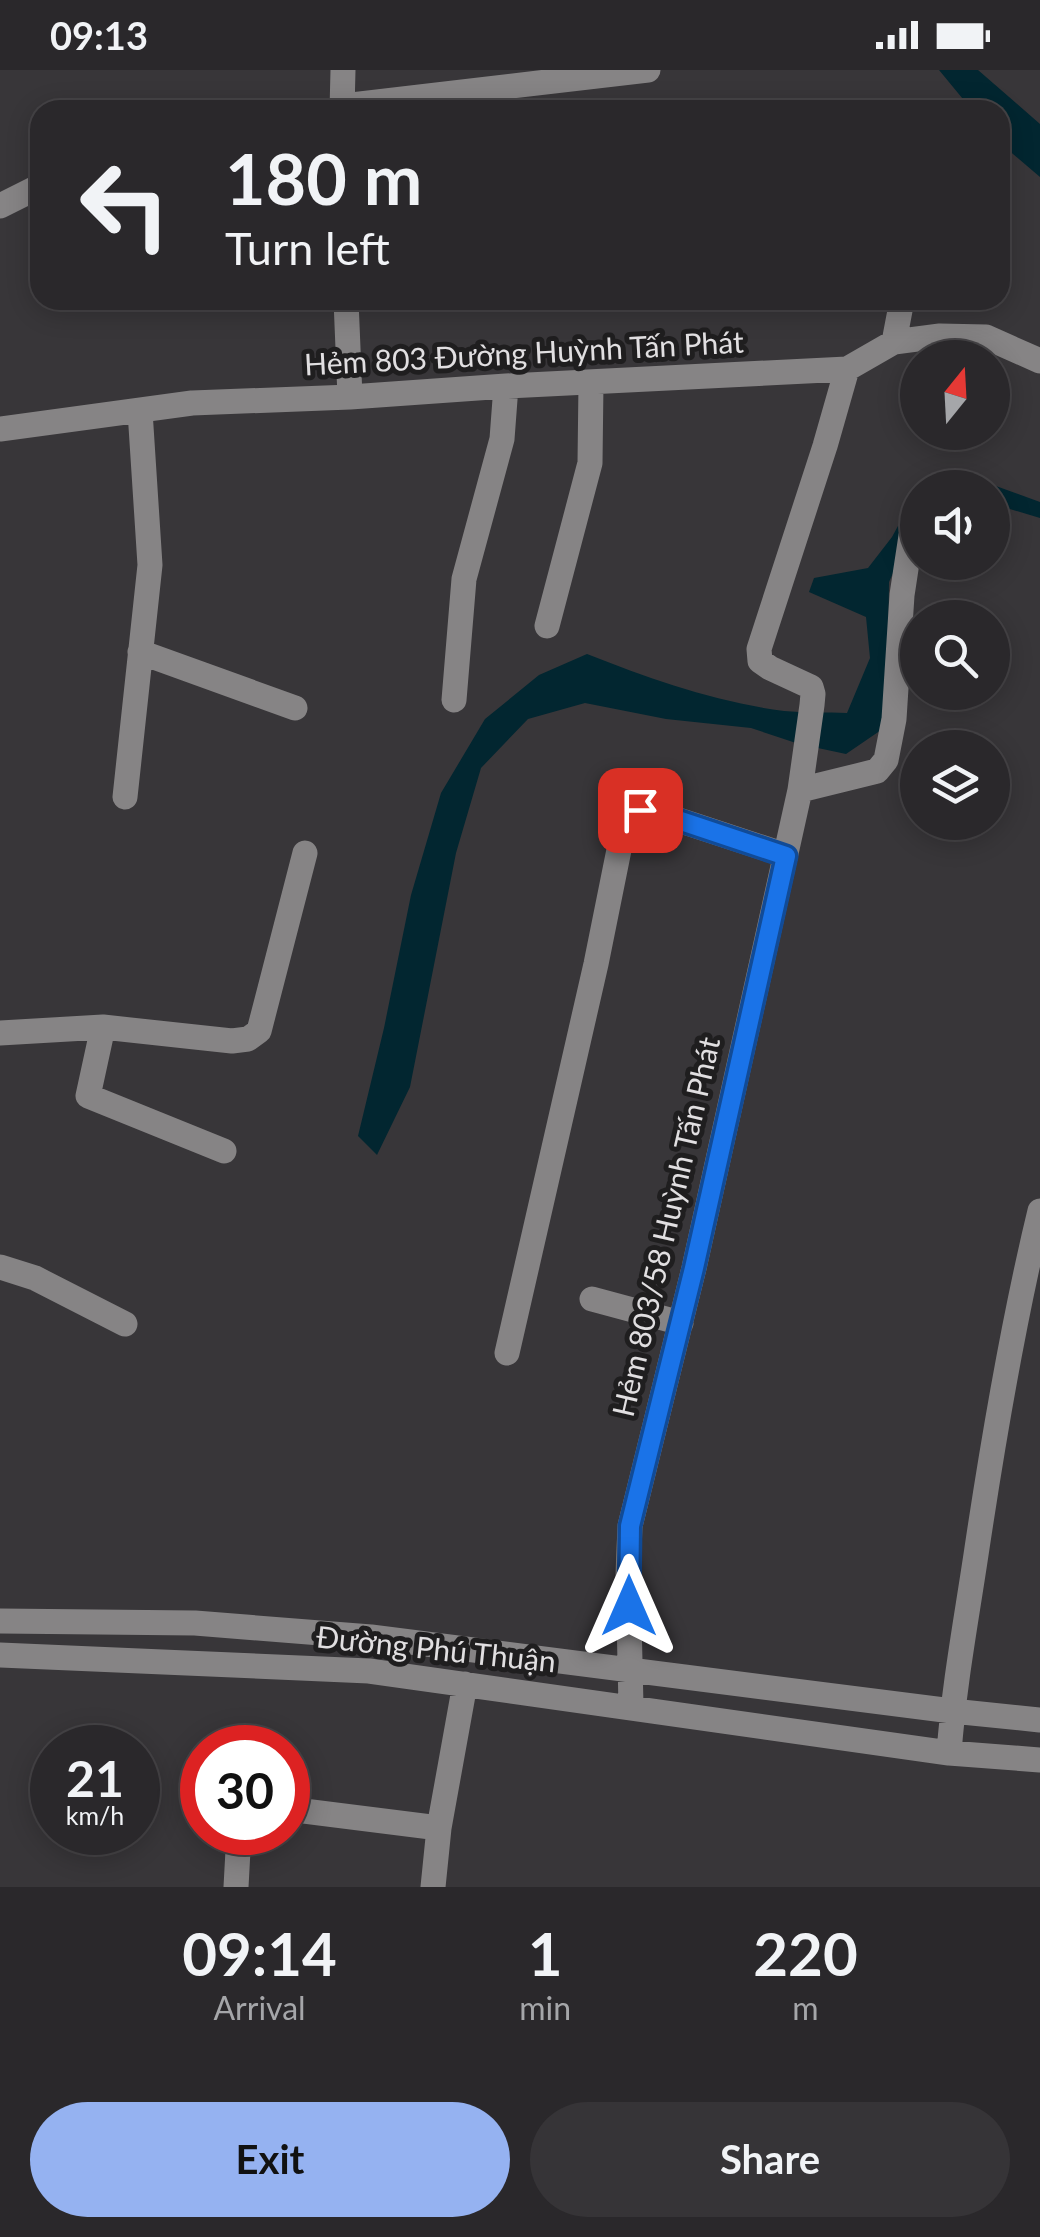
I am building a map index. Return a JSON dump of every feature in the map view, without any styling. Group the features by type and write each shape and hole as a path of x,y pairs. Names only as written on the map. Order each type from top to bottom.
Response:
{"street":[{"path":"342,100 343,70"},
{"path":"406,100 648,70"},
{"path":"0,206 30,191"},
{"path":"346,310 350,397"},
{"path":"894,342 900,310"},
{"name":"Hẻm 803 Đường Huỳnh Tấn Phát","path":"0,428 192,403 846,370 894,342 940,336 986,337 1040,362"},
{"name":"Hẻm 803/58 Huỳnh Tấn Phát","path":"631,1706 630,1526 786,856 803,778 812,705 810,687 760,661 758,650 846,370"},
{"path":"548,626 590,463 591,383"},
{"path":"454,700 464,579 502,440 506,386"},
{"path":"126,796 150,565 140,411"},
{"path":"803,778 877,771 886,760 894,719 904,580"},
{"path":"140,652 295,708"},
{"path":"507,1353 624,826 640,810 654,812 786,856"},
{"path":"0,1033 102,1027 232,1041 248,1039 259,1031 305,853"},
{"path":"102,1027 88,1096 224,1151"},
{"path":"950,1752 952,1711 1018,1298 1040,1211"},
{"path":"0,1268 35,1278 125,1324"},
{"path":"592,1299 680,1323"},
{"name":"Đường Phú Thuận","path":"0,1621 195,1623 371,1636 1040,1720"},
{"name":"Đường Phú Thuận","path":"0,1655 369,1671 950,1752 1040,1760"},
{"path":"433,1887 439,1828 465,1684"},
{"path":"310,1813 439,1828"},
{"path":"236,1887 237,1855"}],"water":[{"path":"939,70 978,70 1040,124 1040,177 1010,152 1010,100 964,100"},
{"path":"1010,491 1040,502 1040,518 1010,509"},
{"path":"900,522 900,558 889,582 887,726 846,754 751,728 666,719 585,703 528,719 481,768 456,853 410,1087 377,1155 358,1136 411,895 441,793 485,719 539,675 587,654 659,681 733,702 784,711 847,713 870,658 866,617 809,592 814,578 868,568"}],"route":[{"path":"629,1606 630,1526 694,1268 786,856 640,810"}]}
